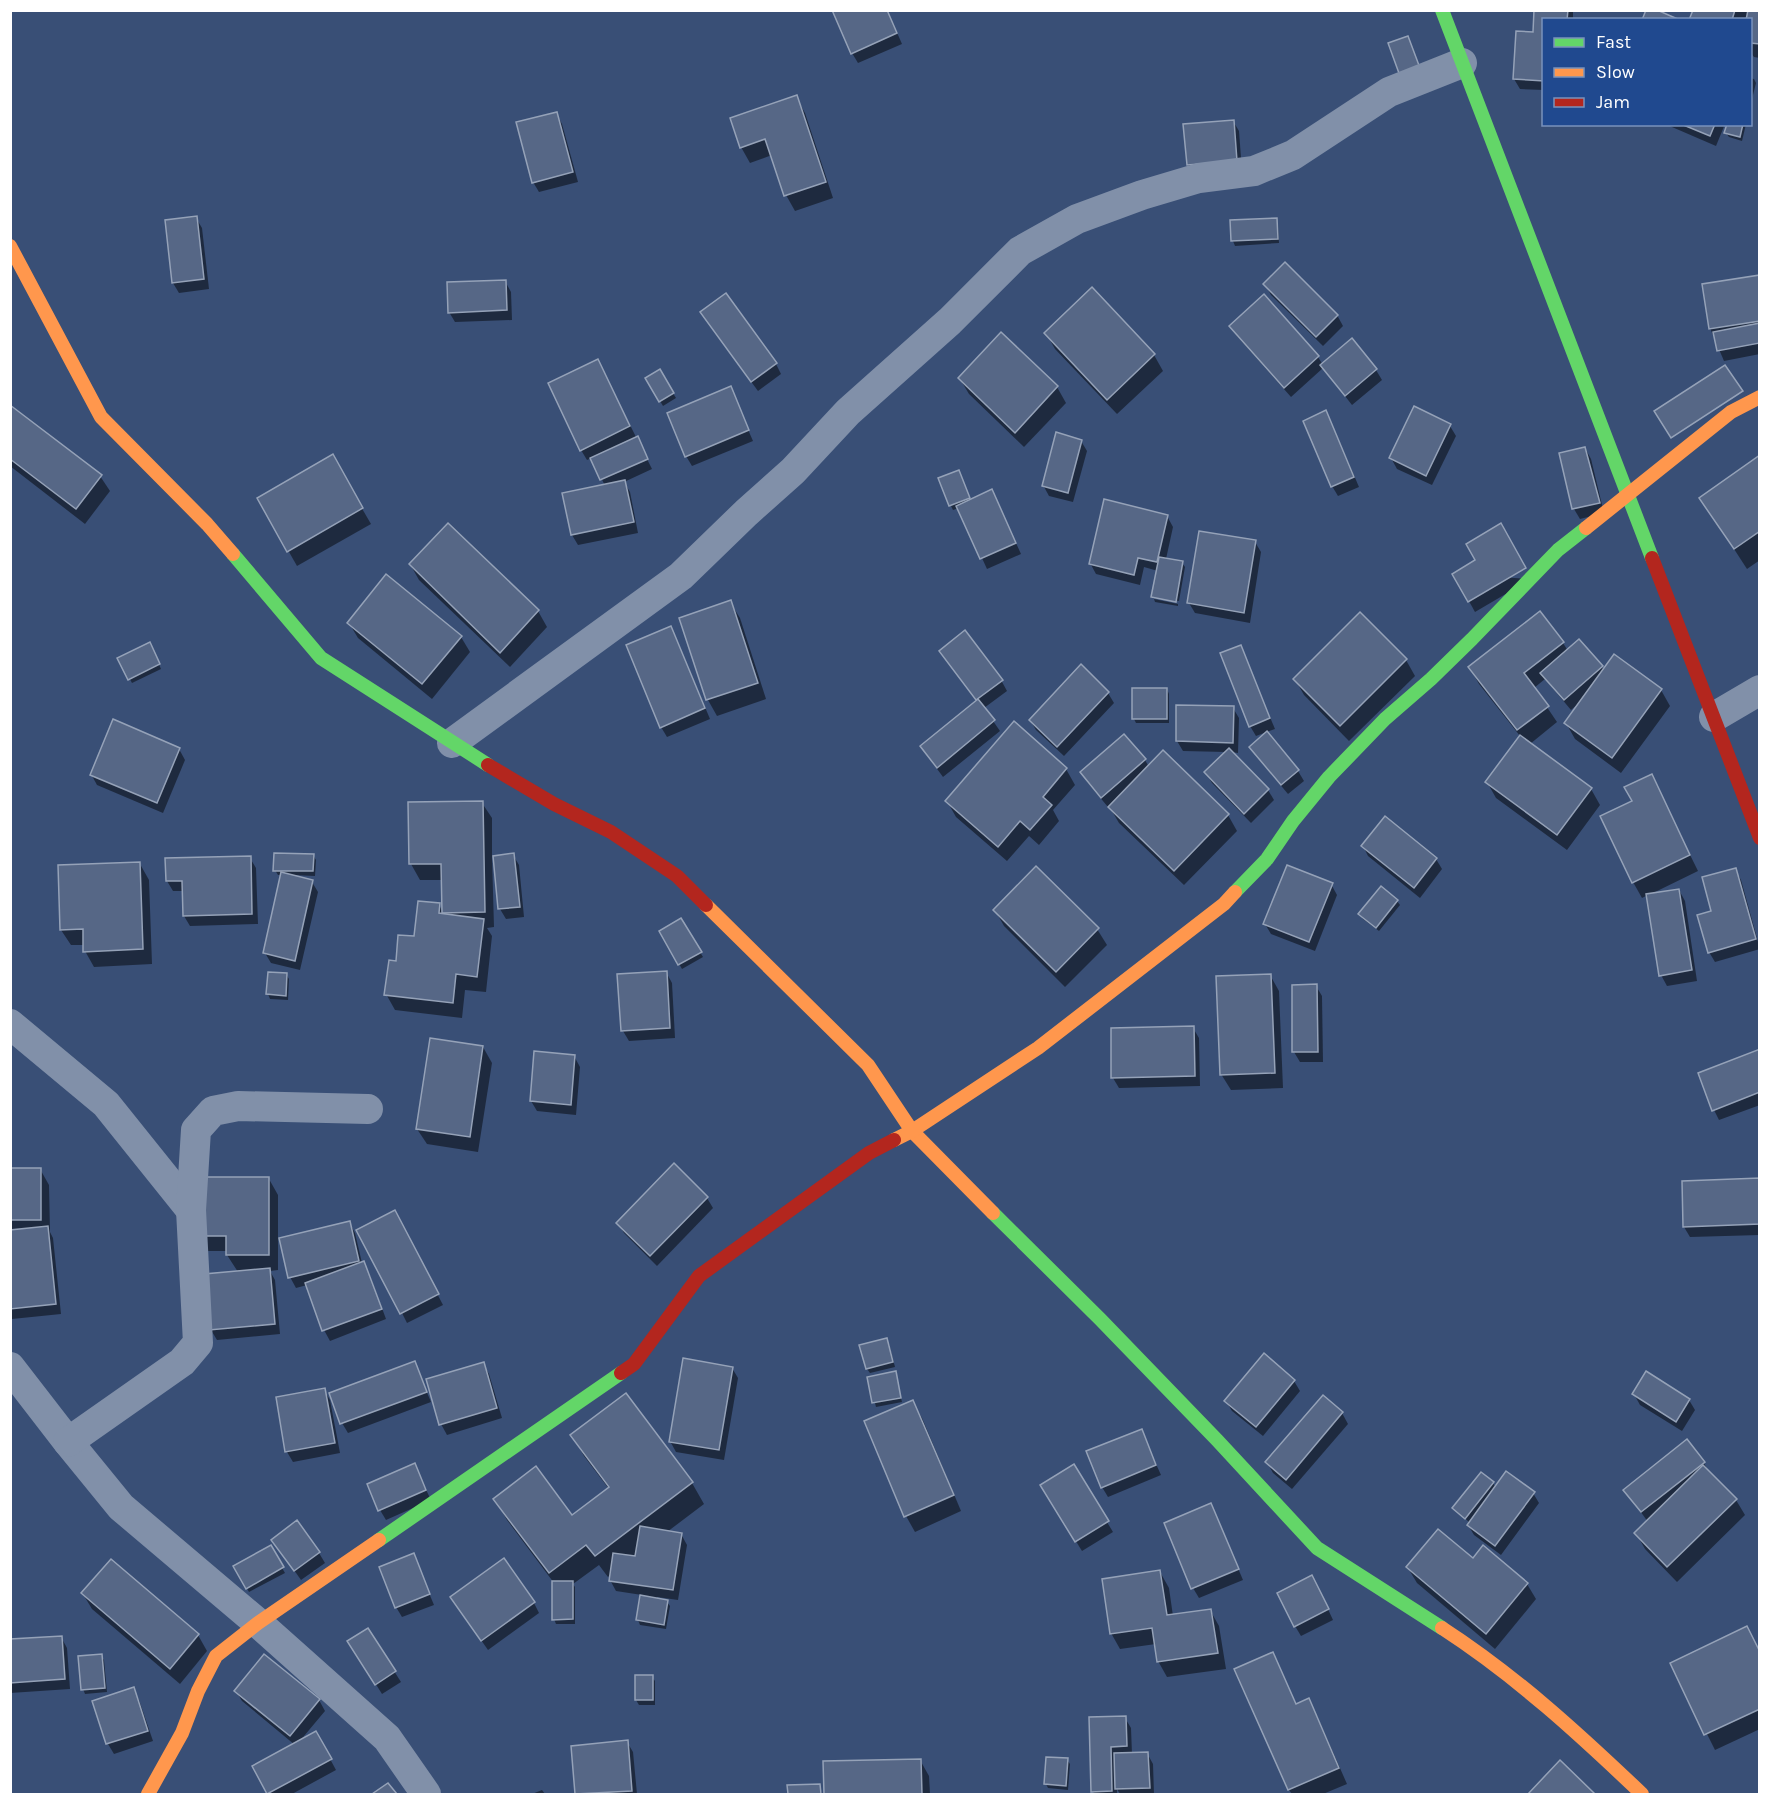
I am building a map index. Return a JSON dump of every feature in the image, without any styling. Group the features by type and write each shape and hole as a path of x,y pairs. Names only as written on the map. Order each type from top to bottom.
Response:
{"street":[{"path":"1442,10 1760,838"},
{"path":"452,743 681,576 793,471 848,412 950,321 1020,251 1077,219 1142,195 1199,178 1254,171 1293,155 1389,92 1462,63"},
{"path":"10,246 101,417 207,524 321,658 452,743 554,804 611,832 677,876 868,1065 912,1131 1100,1319 1317,1548 1454,1636 1527,1690 1573,1728 1642,1794"},
{"path":"148,1794 182,1732 198,1691 216,1656 258,1623 634,1364 699,1276 869,1153 912,1131 1038,1048 1224,904 1267,859 1293,821 1329,777 1385,719 1431,679 1526,585 1558,550 1731,412 1760,397"},
{"path":"1714,717 1760,690"},
{"path":"10,1024 105,1104 191,1210"},
{"path":"68,1442 182,1362 198,1343 191,1210 196,1130 213,1111 238,1106 368,1109"},
{"path":"10,1367 121,1507 258,1623 387,1738 426,1794"}],"building":[{"path":"832,10 887,10 897,33 851,54"},
{"path":"1534,10 1568,10 1567,18 1542,18 1542,81 1513,79 1516,31 1533,32"},
{"path":"1646,10 1657,10 1675,18 1643,18"},
{"path":"1693,10 1735,10 1733,18 1690,18"},
{"path":"1748,10 1760,10 1760,44 1752,43 1752,18 1746,18"},
{"path":"1408,36 1420,68 1400,76 1388,43"},
{"path":"797,95 826,182 784,196 765,139 740,148 730,118"},
{"path":"557,112 573,172 532,183 516,122"},
{"path":"1234,120 1237,161 1187,165 1183,124"},
{"path":"1686,126 1714,126 1710,136"},
{"path":"1726,126 1743,126 1740,137 1724,133"},
{"path":"197,216 204,279 172,283 165,220"},
{"path":"1277,218 1278,239 1231,241 1230,220"},
{"path":"1285,262 1338,315 1316,337 1263,284"},
{"path":"1760,275 1760,321 1709,329 1702,284"},
{"path":"506,280 507,310 448,313 447,282"},
{"path":"1092,287 1155,354 1107,400 1044,333"},
{"path":"726,293 777,363 751,382 700,312"},
{"path":"1264,294 1319,356 1284,388 1229,326"},
{"path":"1760,323 1760,343 1717,351 1713,332"},
{"path":"1001,332 1058,386 1015,433 958,378"},
{"path":"1352,338 1377,369 1345,396 1320,365"},
{"path":"598,359 630,426 580,451 548,383"},
{"path":"1725,365 1743,391 1671,438 1654,411"},
{"path":"660,369 674,393 659,402 645,378"},
{"path":"731,386 749,430 685,457 667,413"},
{"path":"10,405 102,475 76,509 10,459"},
{"path":"1414,406 1451,424 1426,476 1389,458"},
{"path":"1326,410 1354,477 1331,487 1303,421"},
{"path":"1056,432 1082,440 1068,493 1042,486"},
{"path":"638,436 648,459 600,480 590,458"},
{"path":"1585,447 1600,503 1572,509 1559,453"},
{"path":"333,454 363,508 287,552 257,498"},
{"path":"1760,455 1760,531 1734,549 1699,498"},
{"path":"959,470 970,498 949,506 938,478"},
{"path":"625,480 634,522 571,535 562,493"},
{"path":"992,489 1016,543 980,559 956,506"},
{"path":"1104,499 1168,515 1157,562 1138,558 1134,575 1089,564"},
{"path":"448,523 539,610 500,653 409,564"},
{"path":"1501,523 1526,568 1468,602 1452,574 1475,560 1466,544"},
{"path":"1199,531 1256,540 1244,613 1187,603"},
{"path":"1159,557 1183,561 1176,602 1151,597"},
{"path":"386,574 462,636 422,684 347,623"},
{"path":"731,600 758,683 706,700 679,618"},
{"path":"1540,611 1564,642 1524,673 1549,706 1517,730 1468,667"},
{"path":"1360,612 1407,659 1340,726 1293,679"},
{"path":"671,626 705,708 660,728 626,645"},
{"path":"965,630 1003,680 976,700 939,651"},
{"path":"1579,639 1603,666 1564,700 1540,673"},
{"path":"150,642 160,664 128,680 117,658"},
{"path":"1241,645 1270,718 1249,727 1220,653"},
{"path":"1614,654 1662,689 1612,758 1564,723"},
{"path":"1081,664 1109,692 1057,747 1029,720"},
{"path":"1132,688 1167,688 1167,719 1132,719"},
{"path":"978,699 995,720 937,768 920,746"},
{"path":"1176,705 1234,706 1233,743 1176,741"},
{"path":"113,719 180,748 157,803 90,775"},
{"path":"1014,721 1067,768 1043,797 1052,805 1030,830 1020,821 998,847 945,801"},
{"path":"1267,731 1299,770 1281,785 1249,747"},
{"path":"1124,734 1146,759 1101,798 1080,772"},
{"path":"1520,735 1592,788 1557,835 1485,782"},
{"path":"1229,748 1269,789 1244,814 1204,772"},
{"path":"1163,750 1229,814 1174,871 1108,807"},
{"path":"1652,774 1690,855 1632,883 1600,816 1632,801 1624,787"},
{"path":"483,801 485,912 442,913 441,864 409,864 408,802"},
{"path":"1385,816 1437,858 1414,888 1361,846"},
{"path":"274,853 314,854 313,871 273,871"},
{"path":"514,853 520,907 498,909 493,856"},
{"path":"251,856 252,914 183,916 182,881 166,881 165,858"},
{"path":"140,862 143,949 83,952 83,929 60,930 58,865"},
{"path":"1287,865 1333,883 1309,942 1263,924"},
{"path":"1036,866 1099,928 1056,972 993,910"},
{"path":"1736,868 1756,939 1708,953 1697,915 1711,911 1702,877"},
{"path":"281,872 313,880 295,961 263,953"},
{"path":"1381,886 1398,900 1376,928 1358,914"},
{"path":"1679,889 1692,970 1659,976 1646,894"},
{"path":"418,901 440,903 439,913 484,919 477,977 456,974 453,1003 384,995 389,960 396,961 398,935 414,936"},
{"path":"681,918 702,952 678,965 659,931"},
{"path":"667,971 670,1028 621,1031 617,974"},
{"path":"268,972 287,973 286,996 266,994"},
{"path":"1271,974 1275,1073 1220,1075 1216,976"},
{"path":"1317,984 1318,1052 1292,1052 1292,985"},
{"path":"1194,1026 1195,1076 1111,1078 1111,1028"},
{"path":"430,1038 483,1046 470,1137 416,1129"},
{"path":"1760,1049 1760,1092 1712,1111 1698,1073"},
{"path":"534,1051 575,1055 571,1105 530,1101"},
{"path":"674,1163 708,1197 650,1256 616,1223"},
{"path":"10,1168 41,1168 41,1220 10,1220"},
{"path":"198,1177 269,1177 269,1255 226,1255 226,1236 197,1236"},
{"path":"1760,1178 1760,1224 1683,1227 1682,1181"},
{"path":"395,1210 439,1294 400,1314 356,1230"},
{"path":"350,1221 359,1261 288,1278 279,1238"},
{"path":"48,1226 56,1304 10,1309 10,1230"},
{"path":"364,1261 382,1309 322,1331 305,1283"},
{"path":"270,1268 275,1324 209,1330 204,1274"},
{"path":"887,1338 893,1362 866,1369 859,1345"},
{"path":"1264,1353 1295,1380 1256,1427 1224,1401"},
{"path":"683,1358 733,1367 719,1450 669,1442"},
{"path":"415,1361 427,1392 340,1424 329,1393"},
{"path":"484,1362 497,1408 439,1425 426,1379"},
{"path":"896,1371 901,1398 872,1403 867,1377"},
{"path":"1646,1371 1690,1399 1676,1422 1632,1394"},
{"path":"325,1388 335,1443 285,1452 276,1397"},
{"path":"626,1393 693,1482 595,1556 586,1545 549,1573 493,1499 536,1466 572,1515 609,1487 570,1435"},
{"path":"1323,1395 1343,1412 1286,1480 1265,1462"},
{"path":"913,1400 954,1495 904,1517 864,1421"},
{"path":"1142,1429 1156,1465 1101,1488 1086,1451"},
{"path":"1687,1439 1705,1462 1641,1512 1623,1490"},
{"path":"415,1463 426,1490 378,1511 367,1484"},
{"path":"1074,1464 1109,1521 1075,1542 1040,1485"},
{"path":"1703,1465 1737,1499 1667,1567 1634,1533"},
{"path":"1506,1471 1535,1492 1495,1546 1467,1525"},
{"path":"1481,1472 1494,1482 1465,1519 1452,1508"},
{"path":"1211,1503 1239,1569 1191,1589 1164,1523"},
{"path":"297,1520 320,1552 294,1571 271,1540"},
{"path":"640,1526 682,1533 673,1590 609,1581 613,1553 635,1556"},
{"path":"1438,1529 1473,1558 1483,1545 1528,1583 1486,1634 1406,1567"},
{"path":"271,1545 284,1567 246,1589 233,1566"},
{"path":"414,1553 430,1594 395,1608 379,1567"},
{"path":"504,1558 535,1602 481,1641 450,1597"},
{"path":"111,1559 199,1634 170,1669 81,1593"},
{"path":"1160,1570 1167,1615 1211,1609 1218,1653 1157,1662 1152,1628 1110,1634 1102,1579"},
{"path":"1312,1575 1329,1609 1294,1627 1277,1593"},
{"path":"552,1581 573,1581 573,1619 552,1620"},
{"path":"640,1595 668,1600 664,1625 636,1620"},
{"path":"1747,1626 1760,1652 1760,1709 1704,1735 1670,1663"},
{"path":"368,1628 396,1671 375,1685 347,1641"},
{"path":"62,1636 65,1679 10,1683 10,1639"},
{"path":"1273,1652 1296,1704 1309,1698 1339,1768 1288,1790 1234,1669"},
{"path":"102,1654 105,1688 81,1690 78,1656"},
{"path":"264,1654 320,1699 290,1736 234,1691"},
{"path":"635,1675 653,1675 653,1700 635,1700"},
{"path":"134,1687 148,1731 106,1744 92,1701"},
{"path":"1126,1716 1127,1746 1111,1747 1112,1791 1091,1792 1089,1717"},
{"path":"316,1731 332,1759 267,1794 252,1766"},
{"path":"628,1740 632,1791 575,1794 571,1746"},
{"path":"1148,1752 1150,1788 1115,1789 1114,1753"},
{"path":"1046,1757 1068,1758 1066,1786 1044,1784"},
{"path":"921,1759 922,1794 824,1794 823,1761"},
{"path":"1560,1760 1595,1794 1528,1794"},
{"path":"388,1783 397,1794 372,1794"},
{"path":"820,1784 821,1794 788,1794 787,1785"}],"traffic: fast":[{"path":"1442,10 1652,558"},
{"path":"1235,892 1267,859 1293,821 1329,777 1385,719 1472,639 1558,550 1586,528"},
{"path":"233,554 321,658 488,765"},
{"path":"993,1213 1100,1319 1317,1548 1442,1628"},
{"path":"379,1540 621,1373"}],"traffic: slow":[{"path":"10,246 101,417 207,524 233,554"},
{"path":"1586,528 1731,412 1760,397"},
{"path":"894,1140 912,1131 1038,1048 1224,904 1235,892"},
{"path":"706,905 868,1065 912,1131 993,1213"},
{"path":"148,1794 182,1733 198,1691 216,1656 258,1623 379,1540"},
{"path":"1442,1628 1521,1686 1571,1728 1642,1794"}],"traffic: jam":[{"path":"1652,558 1760,838"},
{"path":"488,765 554,804 611,832 677,876 706,905"},
{"path":"621,1373 634,1364 699,1276 869,1153 894,1140"}]}
